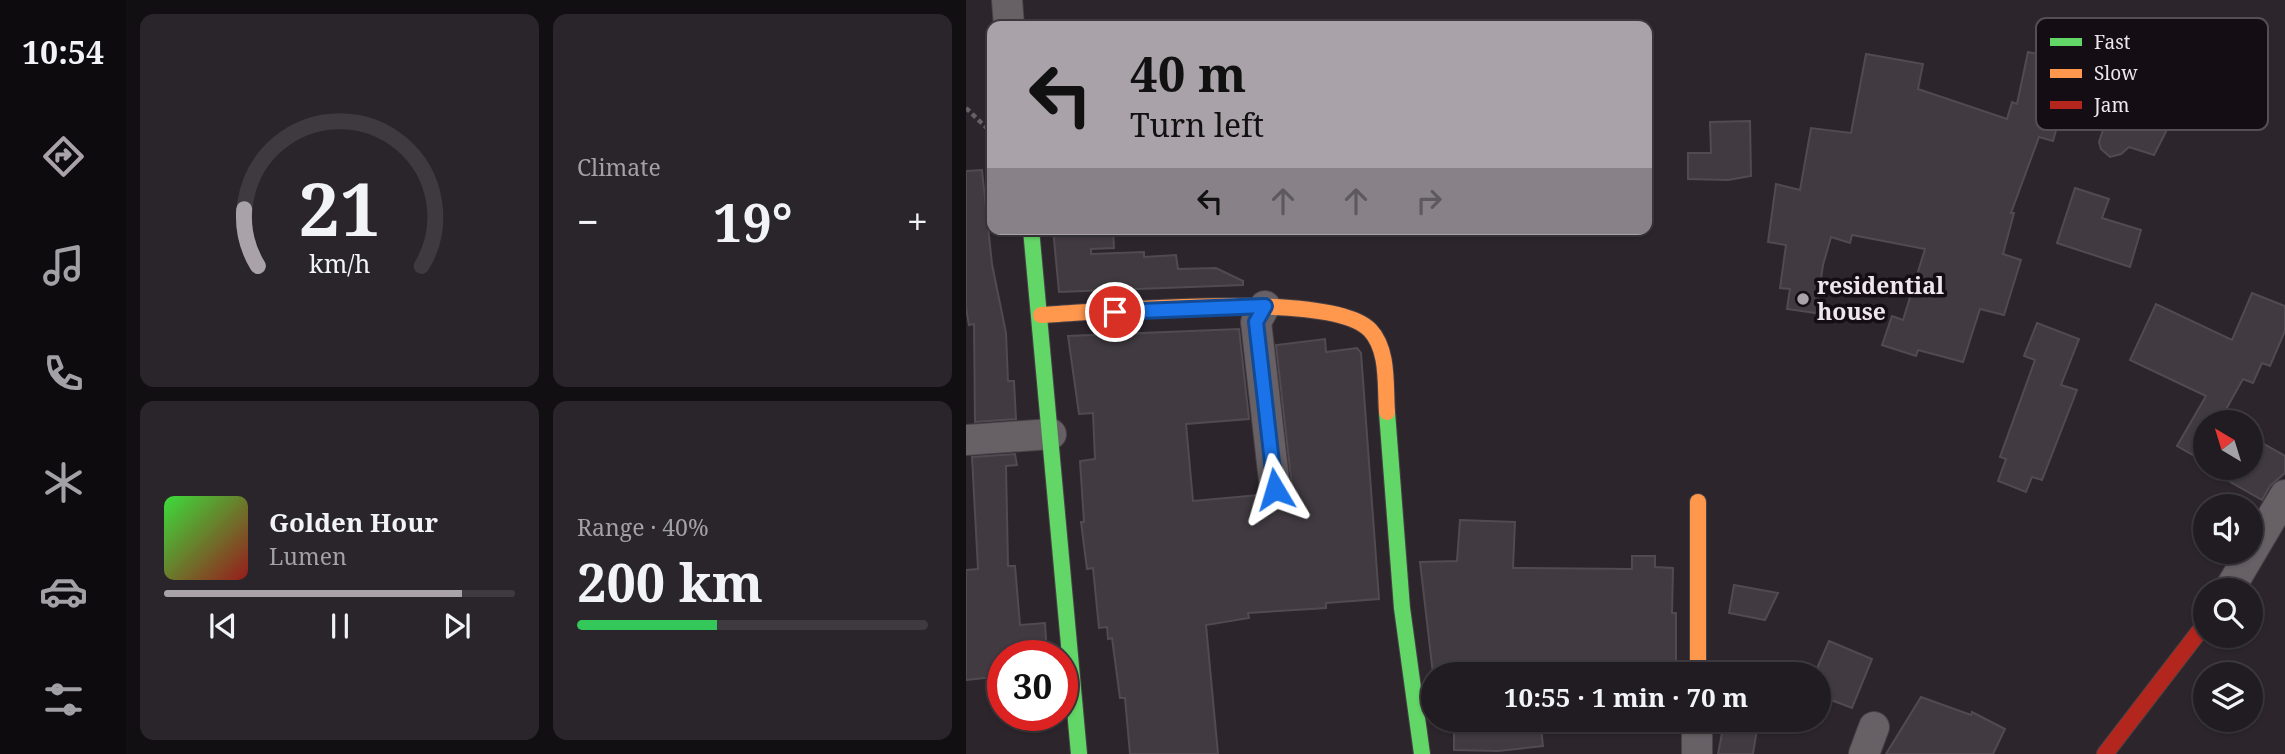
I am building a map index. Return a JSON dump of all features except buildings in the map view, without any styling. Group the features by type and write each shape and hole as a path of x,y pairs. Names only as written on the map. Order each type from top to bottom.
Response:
{"street":[{"path":"1007,0 1009,21"},
{"path":"1032,235 1079,754"},
{"path":"1041,316 1265,306 1344,316 1368,326 1382,346 1402,608 1422,754"},
{"path":"1265,306 1256,322 1275,489"},
{"path":"966,440 1051,434"},
{"path":"2236,578 2285,495"},
{"path":"1698,502 1698,662"},
{"path":"2105,754 2193,640"},
{"path":"1697,754 1698,732"}],"path":[{"path":"966,108 987,128"}],"traffic: fast":[{"path":"1032,235 1079,754"},
{"path":"1387,412 1402,608 1422,754"}],"traffic: slow":[{"path":"1041,315 1161,308 1265,306 1311,310 1347,317 1370,330 1376,338 1385,369 1387,412"},
{"path":"1698,502 1698,662"}],"traffic: jam":[{"path":"2105,754 2193,640"}],"place":[{"name":"residential house","path":"1803,299"}],"route":[{"path":"1115,312 1265,306 1256,322 1275,489"}]}
